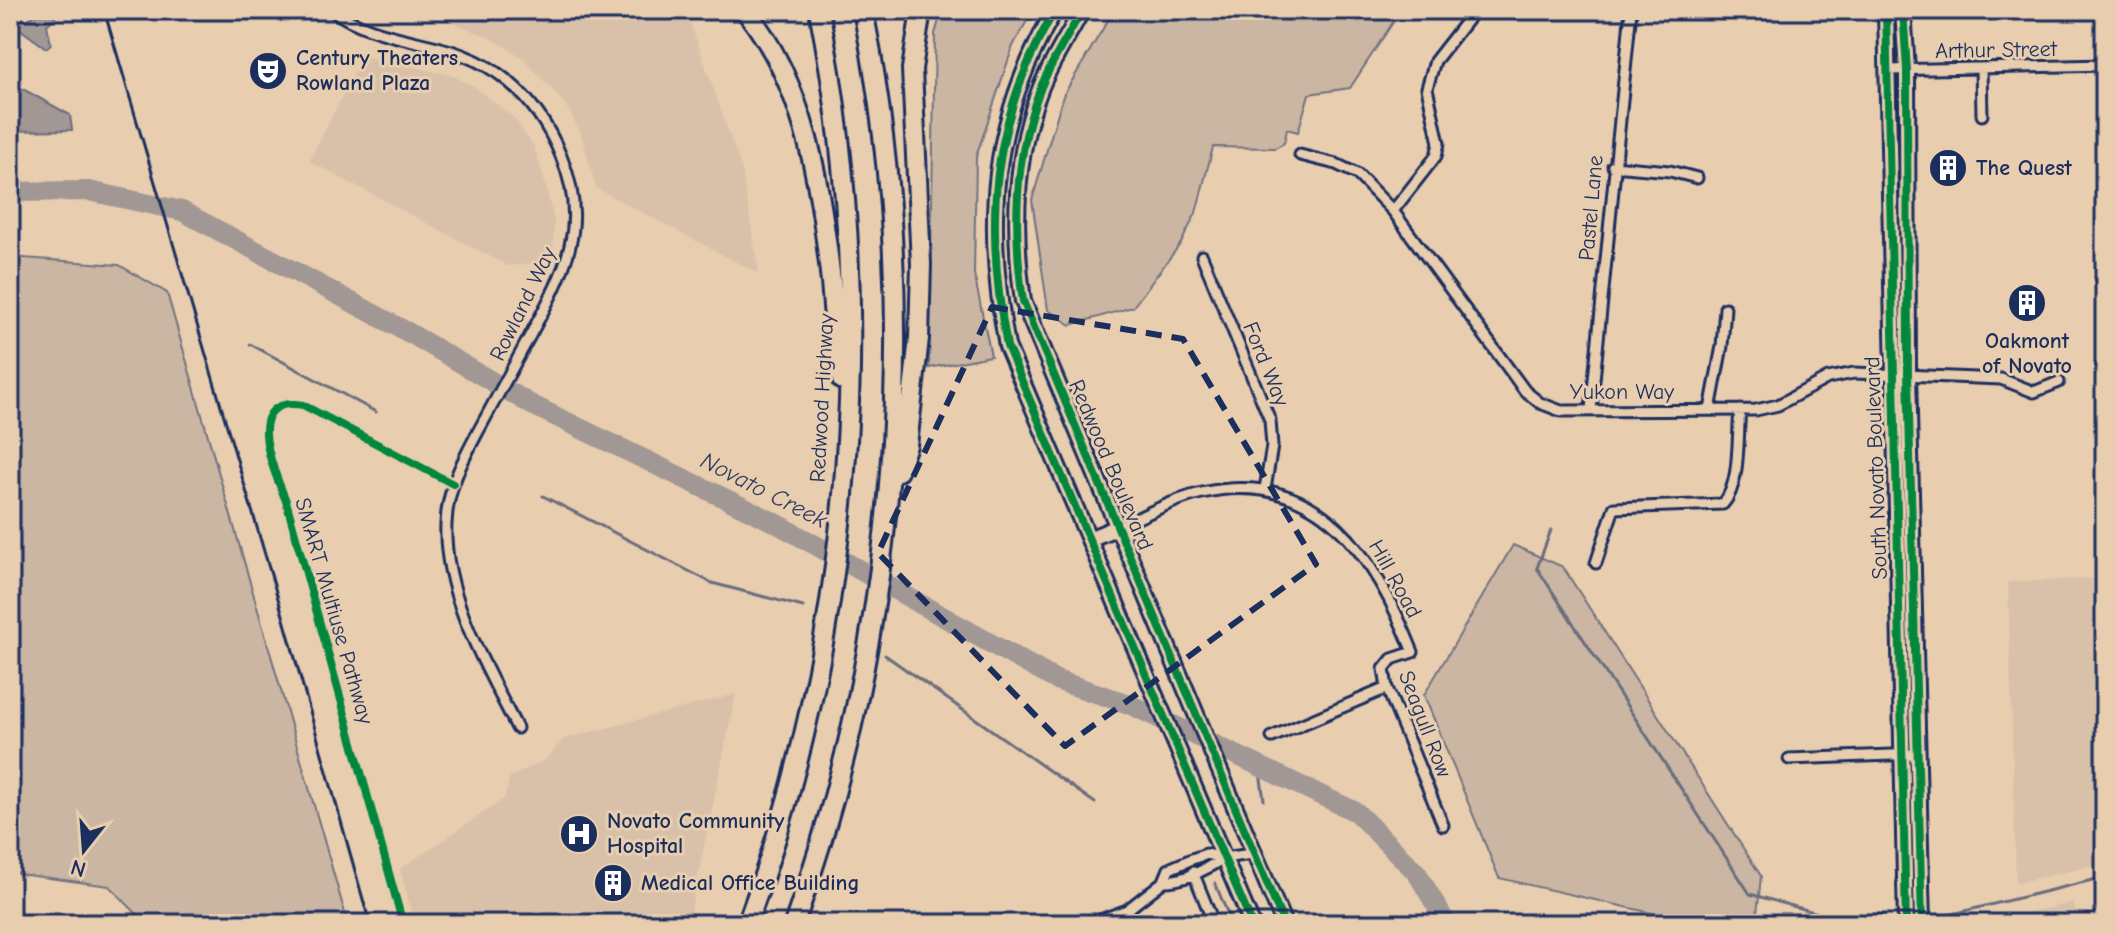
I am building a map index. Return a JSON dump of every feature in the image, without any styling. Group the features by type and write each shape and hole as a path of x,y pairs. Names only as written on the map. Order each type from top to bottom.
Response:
{"highway":[{"path":"745,10 776,53 797,101 825,235 836,351 848,406"},
{"name":"Redwood Highway","path":"747,924 795,768 827,602 841,503 848,406 851,275 838,111 819,10"},
{"path":"794,924 828,820 872,626 890,492 892,269 880,128 863,10"},
{"path":"890,492 907,445 919,338 921,264 912,69 921,10"}],"main road":[{"path":"1055,10 1020,81 1006,121 993,206 994,258 1007,346 1252,924"},
{"name":"Redwood Boulevard","path":"1082,10 1042,85 1021,164 1018,262 1023,301 1252,854 1284,924"},
{"name":"South Novato Boulevard","path":"1886,10 1891,374 1910,754 1922,924"},
{"name":"South Novato Boulevard","path":"1903,10 1907,70 1910,754 1906,924"},
{"path":"1089,539 1118,527"}],"street":[{"name":"Rowland Way","path":"332,10 366,29 430,43 472,57 509,82 539,113 571,179 575,204 571,246 549,301 472,443 452,487 445,526 447,550 473,642 517,728"},
{"path":"1393,211 1436,156 1439,143 1427,88 1435,61 1475,10"},
{"name":"Pastel Lane","path":"1591,410 1631,10"},
{"name":"Arthur Street","path":"1888,70 2105,65"},
{"path":"1981,68 1982,115"},
{"name":"Yukon Way","path":"1300,155 1336,164 1357,174 1393,211 1525,391 1540,403 1561,411 1740,410 1778,405 1828,378 1854,373 2001,379 2034,392 2059,382"},
{"path":"1613,166 1670,171 1697,178"},
{"name":"Ford Way","path":"1202,256 1270,420 1272,446 1265,489"},
{"path":"1710,410 1722,346 1725,308"},
{"path":"1596,563 1614,508 1723,504 1729,498 1740,410"},
{"name":"Hill Road","path":"1118,527 1202,493 1265,489 1315,509 1350,536 1387,592 1413,652"},
{"name":"Seagull Row","path":"1413,652 1392,659 1384,669 1387,688 1443,825"},
{"path":"1272,737 1387,688"},
{"path":"1789,759 1910,754"},
{"path":"1089,924 1127,910 1164,881 1169,869 1192,859 1206,854 1223,858 1252,854"},
{"path":"1164,881 1175,881 1209,868 1223,858"},
{"path":"1193,872 1214,924"}],"highlighted area":[{"path":"992,307 1183,339 1316,564 1065,746 878,553"}],"shaded area":[{"path":"44,10 60,12 47,25 51,44 46,48 10,22 10,12 26,20"},
{"path":"384,10 669,10 690,22 742,170 759,274 596,188 581,133 565,104 523,58 491,38 452,22"},
{"path":"942,10 1033,10 1013,46 976,157 974,274 991,356 929,368 935,34"},
{"path":"1114,10 1401,10 1350,88 1309,94 1298,132 1287,129 1284,143 1275,148 1213,147 1196,213 1181,243 1133,307 1071,325 1048,310 1032,200 1063,96"},
{"path":"363,56 451,75 475,87 515,119 534,147 543,176 554,220 553,261 508,266 309,161"},
{"path":"10,82 70,115 72,130 10,131"},
{"path":"10,257 119,265 167,293 348,924 147,924 109,886 19,874 10,868"},
{"path":"1513,545 1563,567 1761,876 1756,924 1700,924 1499,878 1424,695"},
{"path":"2105,578 2105,863 2016,883 2008,582"},
{"name":"Novato Community Hospital","path":"736,694 688,924 415,924 400,869 504,799 510,777 545,760 564,739"},
{"path":"2072,903 2082,924 1996,924 2026,913"}],"waterway":[{"name":"Novato Creek","path":"10,192 89,191 182,211 413,335 532,405 776,523 1056,680 1129,704 1356,812 1417,873 1447,924"},
{"path":"250,344 376,412"},
{"path":"543,496 712,583 803,607"},
{"path":"1551,530 1537,568 1750,894 1821,914 1884,915"},
{"path":"885,655 1095,803"},
{"path":"1259,765 1264,800"},
{"path":"1940,917 2105,877"},
{"path":"1215,883 1232,924"}],"railway":[{"path":"104,10 282,612 370,924"}],"cycle path":[{"path":"1055,10 1033,51 1017,92 1005,132 998,173 996,257 1007,346 1252,924"},
{"path":"1082,10 1045,77 1025,139 1017,220 1023,301 1284,924"},
{"path":"1886,10 1906,924"},
{"path":"1903,10 1907,70 1908,374 1922,924"},
{"name":"SMART Multiuse Pathway","path":"403,924 286,501 270,456 267,424 272,412 283,405 303,405 453,484"}],"place":[{"name":"Century Theaters Rowland Plaza","path":"268,71"},
{"name":"The Quest","path":"1948,168"},
{"name":"Oakmont of Novato","path":"2027,303"},
{"name":"Novato Community Hospital","path":"579,834"},
{"name":"Medical Office Building","path":"613,883"}]}
